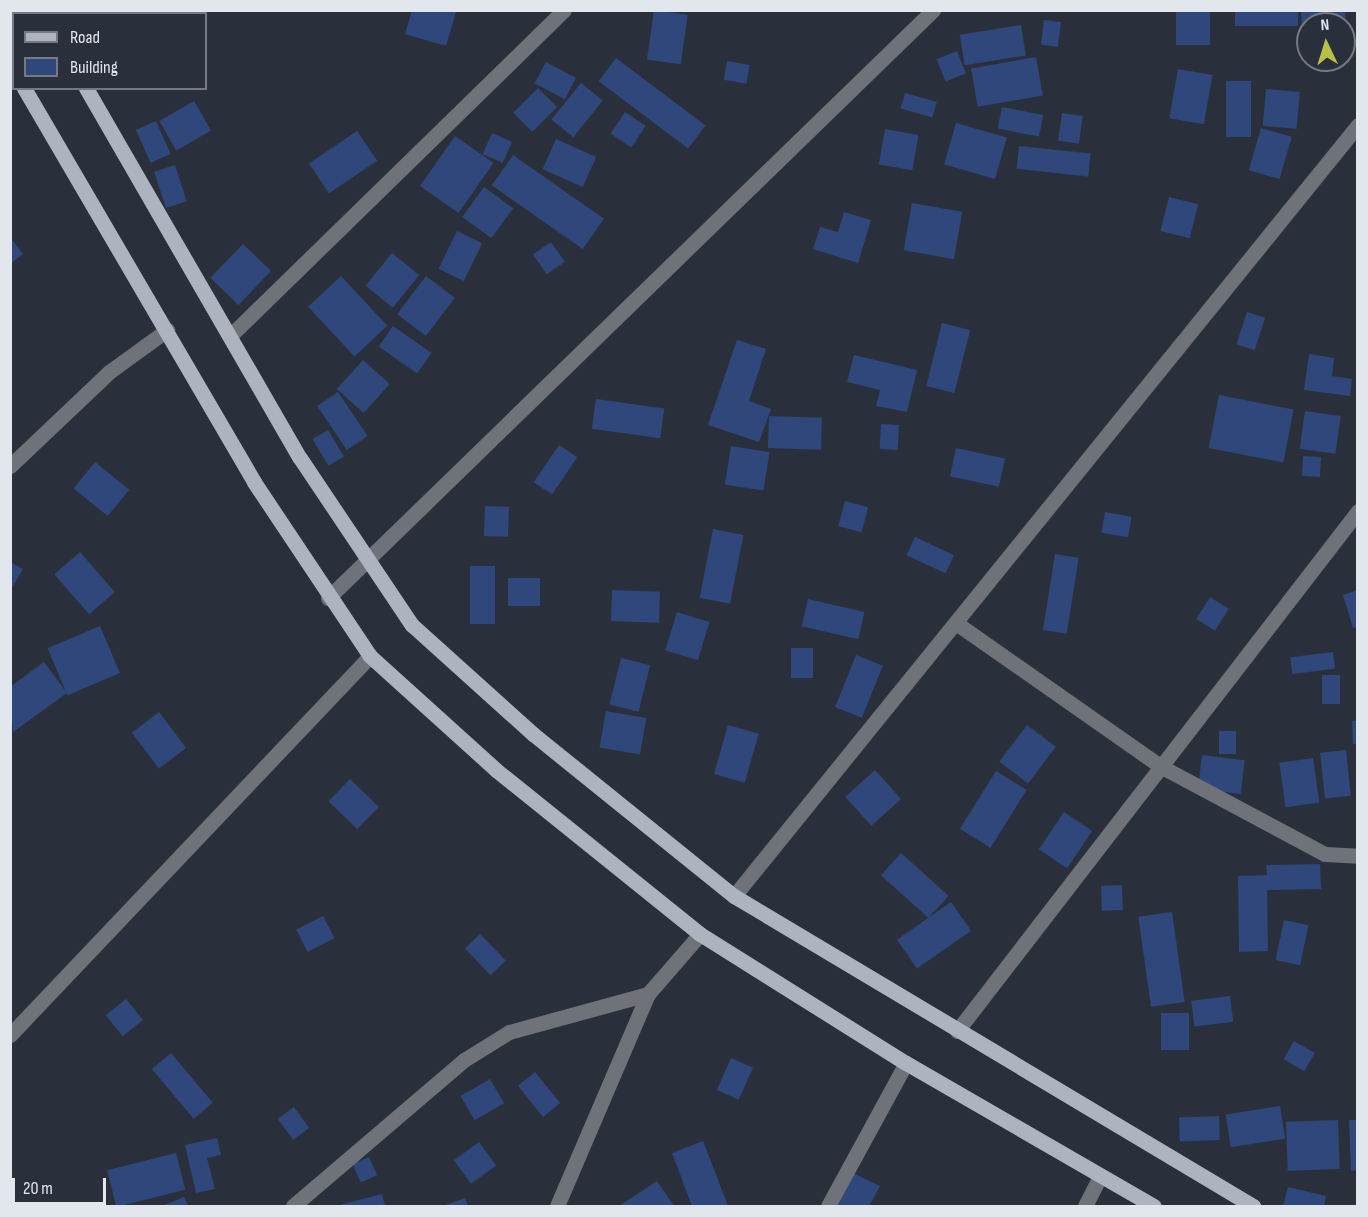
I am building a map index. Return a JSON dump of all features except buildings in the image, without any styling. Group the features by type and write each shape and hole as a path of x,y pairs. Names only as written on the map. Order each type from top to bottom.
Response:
{"main road":[{"path":"25,90 254,482 328,598 370,656 496,770 700,934 906,1063 1154,1206"},
{"path":"87,90 231,334 300,458 366,560 412,625 533,735 734,896 1253,1206"}],"street":[{"path":"231,334 564,10"},
{"path":"328,598 933,10"},
{"path":"734,896 1358,125"},
{"path":"10,466 109,372 167,330"},
{"path":"957,1031 1358,511"},
{"path":"956,623 1160,766 1325,854 1358,856"},
{"path":"11,1035 370,656"},
{"path":"557,1206 648,994 700,934"},
{"path":"293,1206 464,1060 509,1032 648,994"},
{"path":"828,1206 906,1063"},
{"path":"1085,1206 1100,1176"}]}
